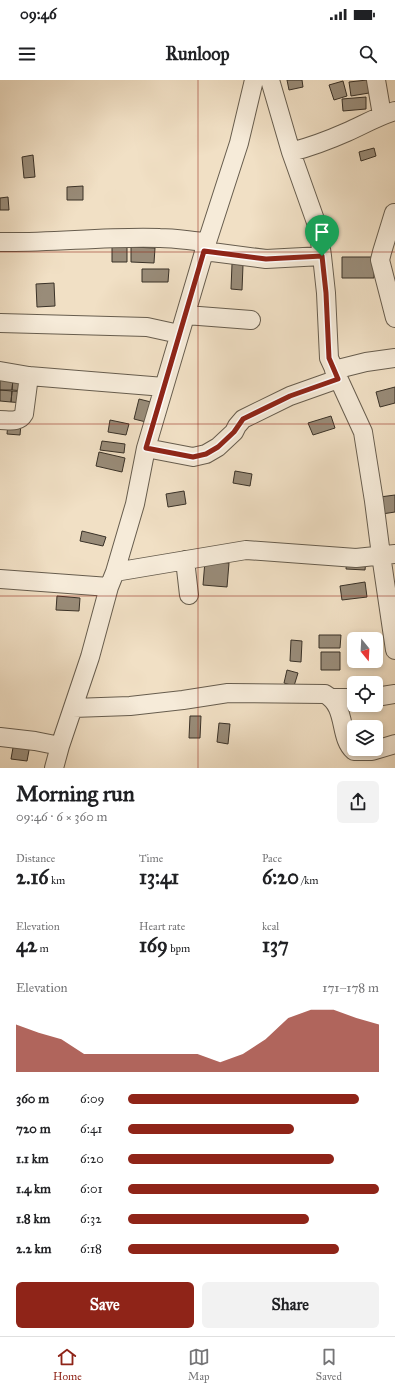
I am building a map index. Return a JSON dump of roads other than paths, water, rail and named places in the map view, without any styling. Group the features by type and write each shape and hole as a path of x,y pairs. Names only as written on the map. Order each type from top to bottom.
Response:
{"street":[{"path":"54,768 90,657 134,504 146,448 205,246 239,142 254,80"},
{"path":"270,80 291,152 318,228 326,293 329,358 363,432 374,501 388,554 395,650"},
{"path":"291,152 308,148 389,113 376,80"},
{"path":"394,213 380,260 395,318"},
{"path":"0,242 161,238 266,259 322,256"},
{"path":"186,315 251,320"},
{"path":"0,323 147,327 179,334"},
{"path":"146,448 193,457 206,454 218,447 234,432 243,419 366,362 395,358"},
{"path":"0,371 29,376 164,387"},
{"path":"0,420 17,420 22,418 24,414 29,376"},
{"path":"0,579 112,579 185,560 246,550 356,558 388,554"},
{"path":"185,560 189,595"},
{"path":"73,708 130,706 228,693 325,694 333,698 347,698"},
{"path":"383,696 395,694"},
{"path":"333,698 340,711 347,740 354,751 372,751 395,744"},
{"path":"0,737 35,741 60,746"}]}
